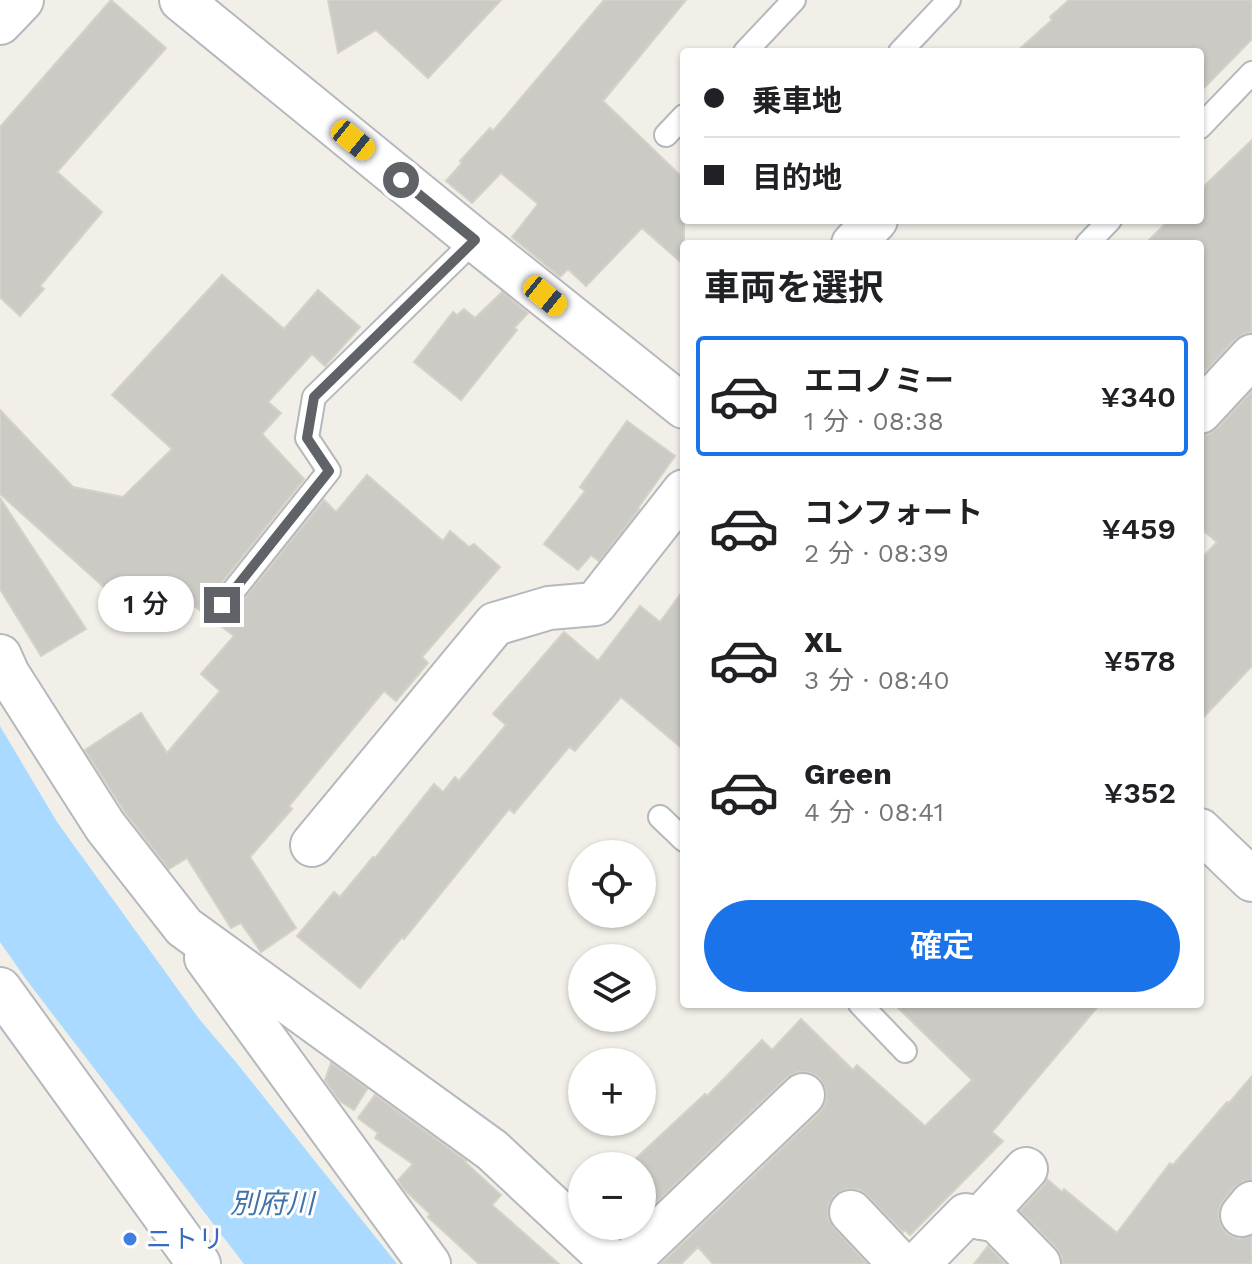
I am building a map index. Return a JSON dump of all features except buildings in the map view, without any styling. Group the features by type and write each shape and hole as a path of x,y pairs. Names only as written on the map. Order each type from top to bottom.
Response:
{"street":[{"path":"0,23 22,0"},
{"path":"181,0 680,404"},
{"path":"857,240 872,224"},
{"path":"1204,408 1252,356"},
{"path":"312,845 495,624 549,608 595,604 680,496"},
{"path":"0,656 8,674 105,826 184,927 429,1264"},
{"path":"1204,834 1252,880"},
{"path":"184,927 492,1150 614,1264"},
{"path":"0,989 199,1264"},
{"path":"626,1264 803,1095"},
{"path":"981,1218 1026,1169"},
{"path":"851,1212 900,1264"},
{"path":"918,1264 966,1215 997,1221 1039,1264"}],"lane":[{"path":"749,48 794,0"},
{"path":"904,48 949,0"},
{"path":"1204,123 1252,73"},
{"path":"666,135 680,120"},
{"path":"1091,240 1106,224"},
{"path":"222,605 329,471 307,438 314,397 475,240"},
{"path":"660,817 680,836"},
{"path":"864,1008 905,1051"}],"water":[{"name":"別府川","path":"0,726 57,822 200,1020 397,1264 244,1264 28,982 0,942"}],"place":[{"name":"ニトリ","path":"130,1239"}],"route":[{"path":"222,605 329,471 307,438 314,397 475,240 401,180"}]}
